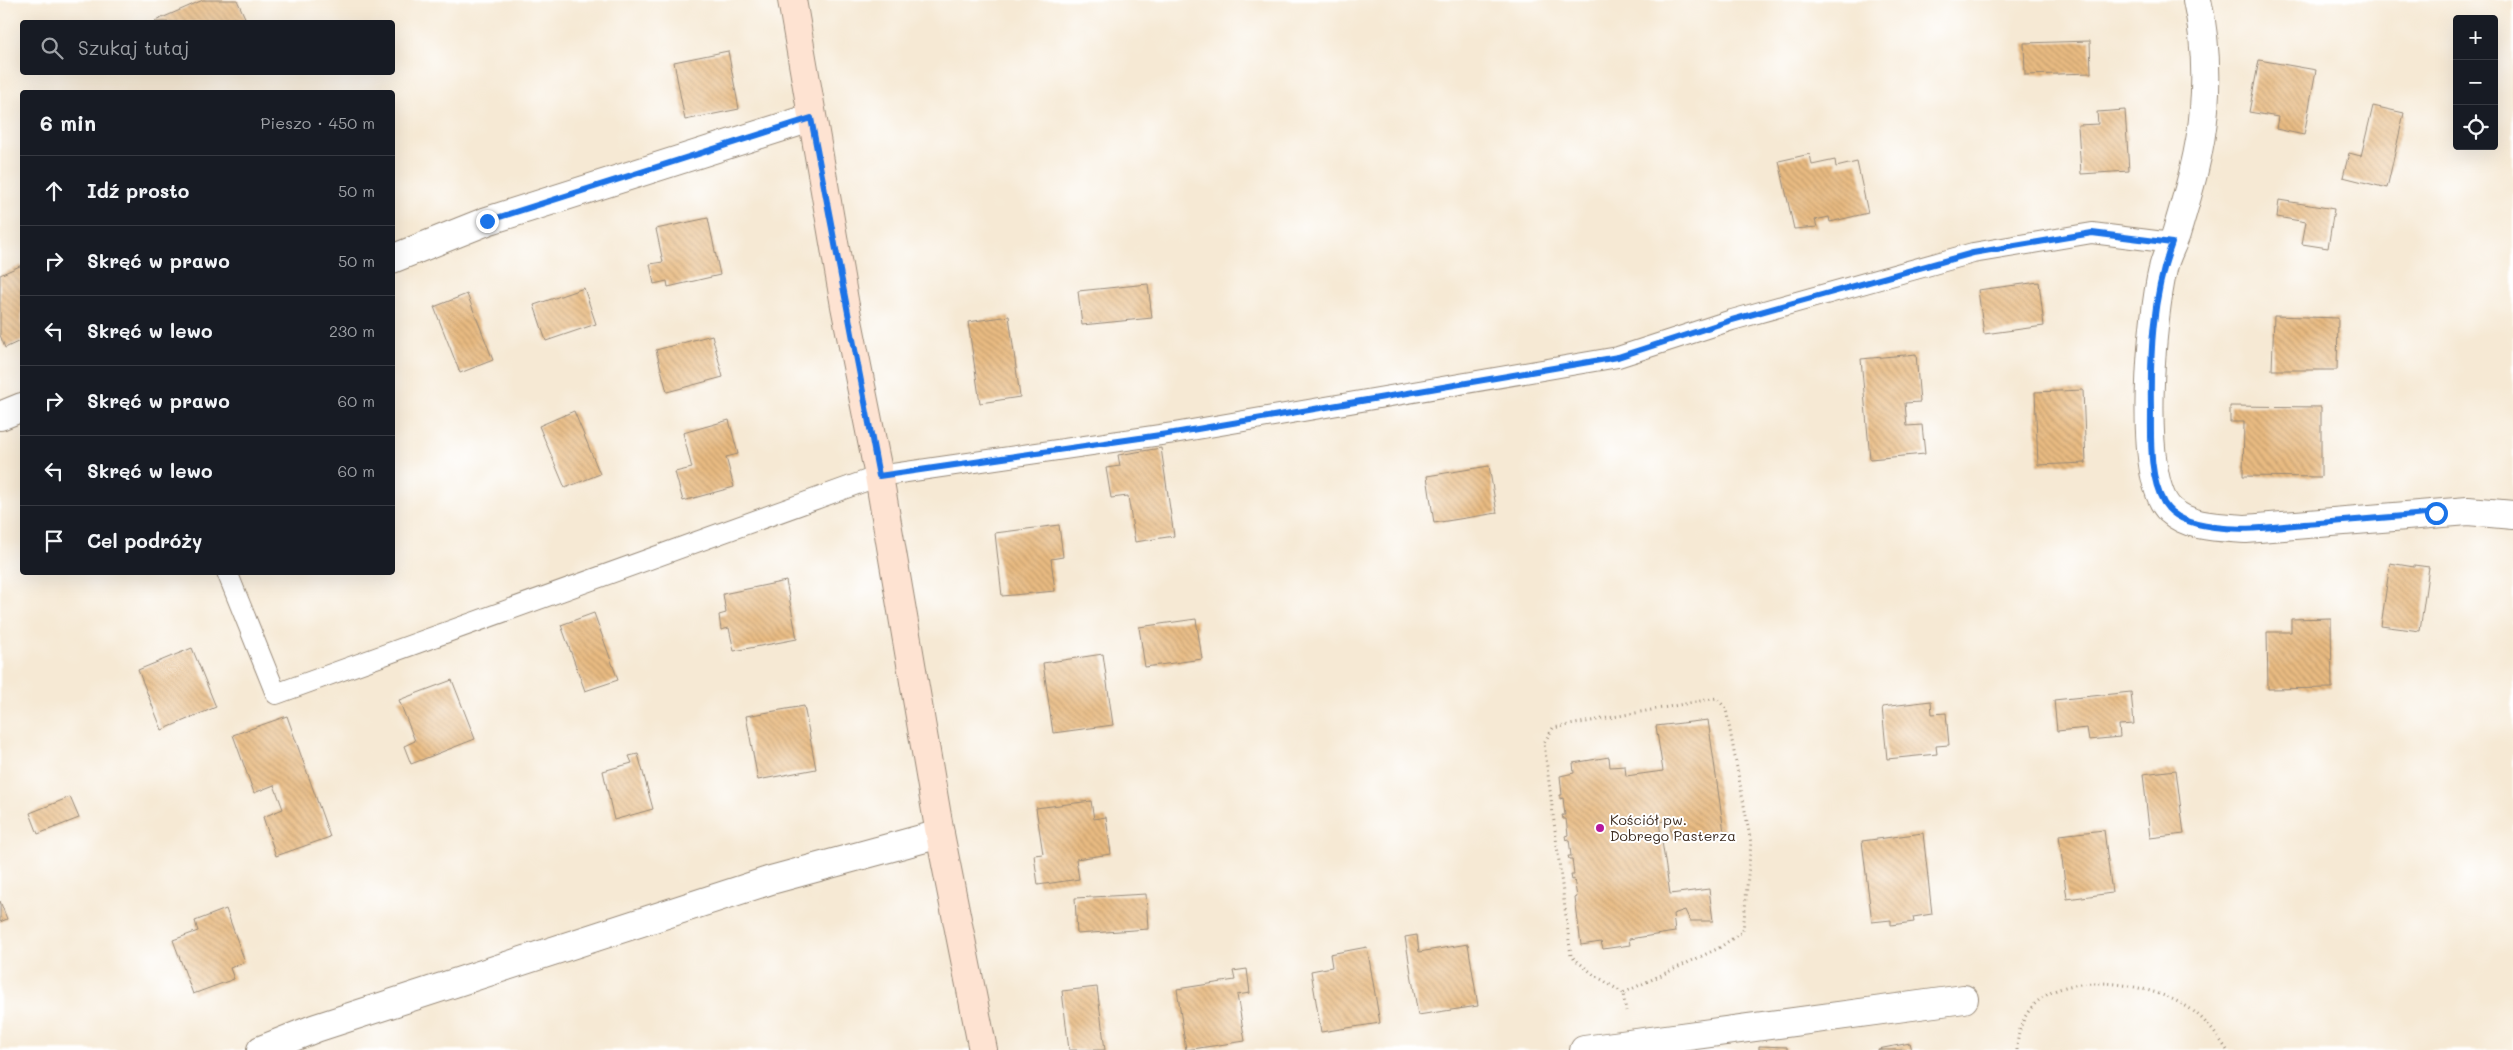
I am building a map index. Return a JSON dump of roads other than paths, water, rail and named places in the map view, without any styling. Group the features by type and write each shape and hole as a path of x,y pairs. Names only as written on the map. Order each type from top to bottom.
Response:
{"street":[{"path":"792,0 811,118 879,476 940,834 982,1050"},
{"path":"2197,0 2202,25 2205,63 2204,110 2194,173 2163,267 2154,312 2151,406 2152,455 2158,485 2164,502 2171,511 2184,520 2212,527 2246,529 2468,511 2513,515"},
{"path":"395,258 487,221 811,118"},
{"path":"0,416 20,407"},
{"path":"261,1050 316,1028 771,880 940,834"},
{"path":"1584,1050 1964,999"}],"lane":[{"path":"228,575 276,694 879,476 1174,433 1618,357 1732,320 1973,253 2092,233 2172,243"}],"place":[{"name":"Kościół pw. Dobrego Pasterza","path":"1600,828"}]}
